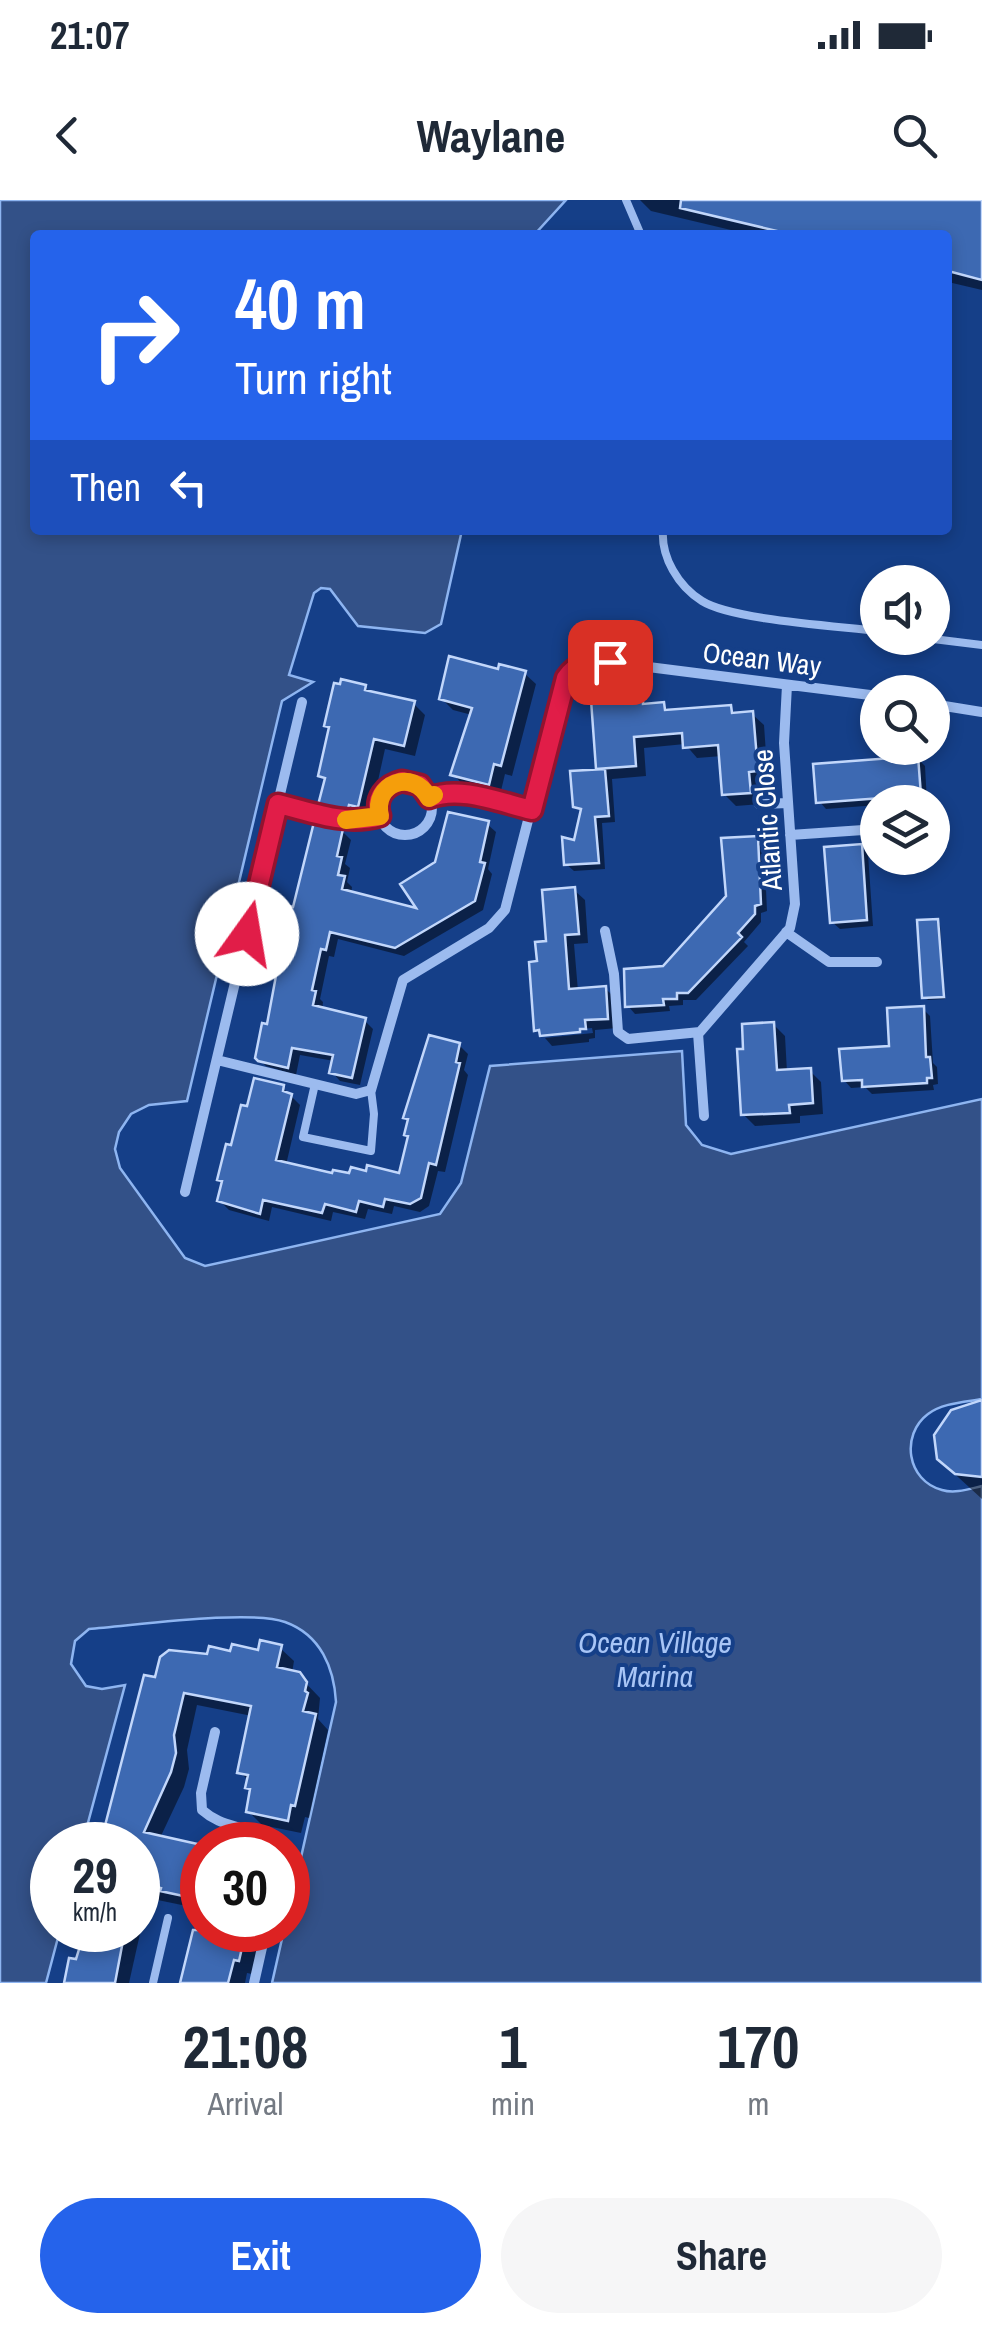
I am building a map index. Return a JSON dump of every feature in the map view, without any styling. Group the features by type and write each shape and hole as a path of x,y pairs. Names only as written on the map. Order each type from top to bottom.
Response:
{"street":[{"name":"Ocean Way","path":"532,810 563,684 581,664 601,661 860,694"},
{"name":"Atlantic Close","path":"786,932 794,913 784,743 787,684"},
{"path":"185,1192 302,702"},
{"path":"950,707 982,712"},
{"path":"397,782 420,785 432,803 428,821 414,833 389,830 380,816 378,802 382,793 397,782"},
{"path":"217,1060 356,1094 371,1090 400,984 489,928 500,917 509,900 532,810 460,794 443,793 429,798"},
{"path":"758,804 788,803"},
{"path":"278,804 346,820 380,816"},
{"path":"790,835 860,830"},
{"path":"605,932 621,1036 628,1039 698,1033 786,932 829,962 876,962"},
{"path":"698,1033 704,1116"},
{"path":"215,1732 202,1810 216,1822"},
{"path":"254,1983 261,1952"}],"lane":[{"path":"626,200 638,230"},
{"path":"663,535 662,547 674,572 704,602 728,610 860,628"},
{"path":"950,641 982,645"},
{"path":"315,1084 303,1137 371,1152 371,1090"},
{"path":"154,1983 168,1918"}],"water":[{"name":"Ocean Village Marina","path":"0,200 566,200 539,230 30,230 30,535 461,535 441,624 425,633 358,626 330,589 321,588 314,593 289,675 313,682 282,701 187,1101 149,1105 131,1114 119,1132 115,1149 120,1168 185,1258 205,1266 440,1214 461,1183 490,1066 682,1051 686,1125 702,1145 731,1154 982,1099 982,1399 928,1414 913,1433 911,1456 915,1468 930,1485 952,1491 982,1486 982,1983 272,1983 279,1952 310,1952 309,1822 336,1702 328,1665 308,1635 285,1622 245,1617 89,1629 75,1641 71,1664 86,1686 102,1689 125,1685 88,1822 30,1822 30,1952 54,1952 46,1983 0,1983"}],"building":[{"path":"681,200 982,200 982,280 952,272 952,230 773,230 680,208"},
{"path":"449,656 498,669 499,664 526,671 501,766 494,764 489,785 450,775 472,708 439,699"},
{"path":"341,679 366,685 365,690 415,701 404,746 374,739 358,807 349,805 347,812 318,805 325,778 318,776 329,727 324,726 334,683 340,684"},
{"path":"643,696 643,704 664,702 665,710 731,705 732,713 753,711 758,771 749,772 751,793 722,795 718,745 683,748 682,733 634,737 636,766 596,769 591,700"},
{"path":"860,760 860,765 919,765 920,785 860,785 860,800 816,803 813,764"},
{"path":"605,769 609,816 595,817 599,863 564,865 562,837 574,840 581,809 573,807 570,771"},
{"path":"448,812 489,821 480,862 485,863 475,901 395,948 330,932 326,950 321,949 312,990 316,991 313,1005 366,1018 352,1078 329,1073 333,1055 292,1048 288,1068 258,1061 255,1058 262,1023 267,1024 289,906 293,907 314,822 343,829 337,856 342,857 338,875 345,876 342,889 416,908 400,884 435,862"},
{"path":"758,836 761,904 755,906 755,914 738,933 742,937 688,993 677,993 677,999 663,999 664,1005 625,1007 624,969 663,966 726,896 721,838"},
{"path":"860,844 867,920 830,923 824,847"},
{"path":"575,887 579,934 565,935 569,989 606,986 608,1019 585,1020 586,1029 580,1032 540,1036 539,1030 534,1031 529,962 537,961 535,942 546,941 542,890"},
{"path":"938,919 944,997 922,998 917,920"},
{"path":"924,1006 926,1057 930,1057 932,1078 927,1078 927,1083 862,1087 862,1080 842,1081 839,1049 889,1046 887,1008"},
{"path":"774,1022 777,1070 811,1068 813,1103 789,1105 790,1113 741,1115 737,1049 743,1049 742,1024"},
{"path":"429,1035 460,1043 456,1062 460,1063 436,1165 429,1163 421,1198 410,1204 385,1199 383,1207 359,1201 356,1212 325,1204 322,1213 263,1200 260,1214 217,1201 222,1181 217,1180 226,1144 231,1145 241,1105 247,1106 254,1078 284,1085 283,1091 292,1094 276,1160 332,1173 349,1173 351,1167 366,1171 367,1165 399,1173 408,1136 404,1135 408,1119 403,1118"},
{"path":"982,1400 982,1477 955,1474 937,1459 934,1435 951,1410"},
{"path":"260,1640 282,1645 277,1667 300,1672 308,1693 303,1711 316,1714 288,1821 246,1812 248,1775 237,1773 251,1706 184,1693 174,1735 176,1753 171,1772 148,1822 106,1822 144,1675 155,1677 160,1657 169,1650 207,1654 209,1646 230,1651 232,1644 258,1650"},
{"path":"160,1836 180,1840 180,1895 160,1891"},
{"path":"78,1952 121,1952 115,1983 64,1983 69,1958 76,1959"},
{"path":"188,1952 241,1952 239,1961 234,1960 228,1983 180,1983"}],"slow traffic":[{"path":"346,820 380,816 378,802 382,793 397,782 420,785 429,798 434,795"}],"route":[{"path":"247,934 278,804 346,820 364,820 380,816 378,802 382,793 402,781 420,785 429,798 443,793 460,794 532,810 566,678 574,668 588,662 610,662"}]}
